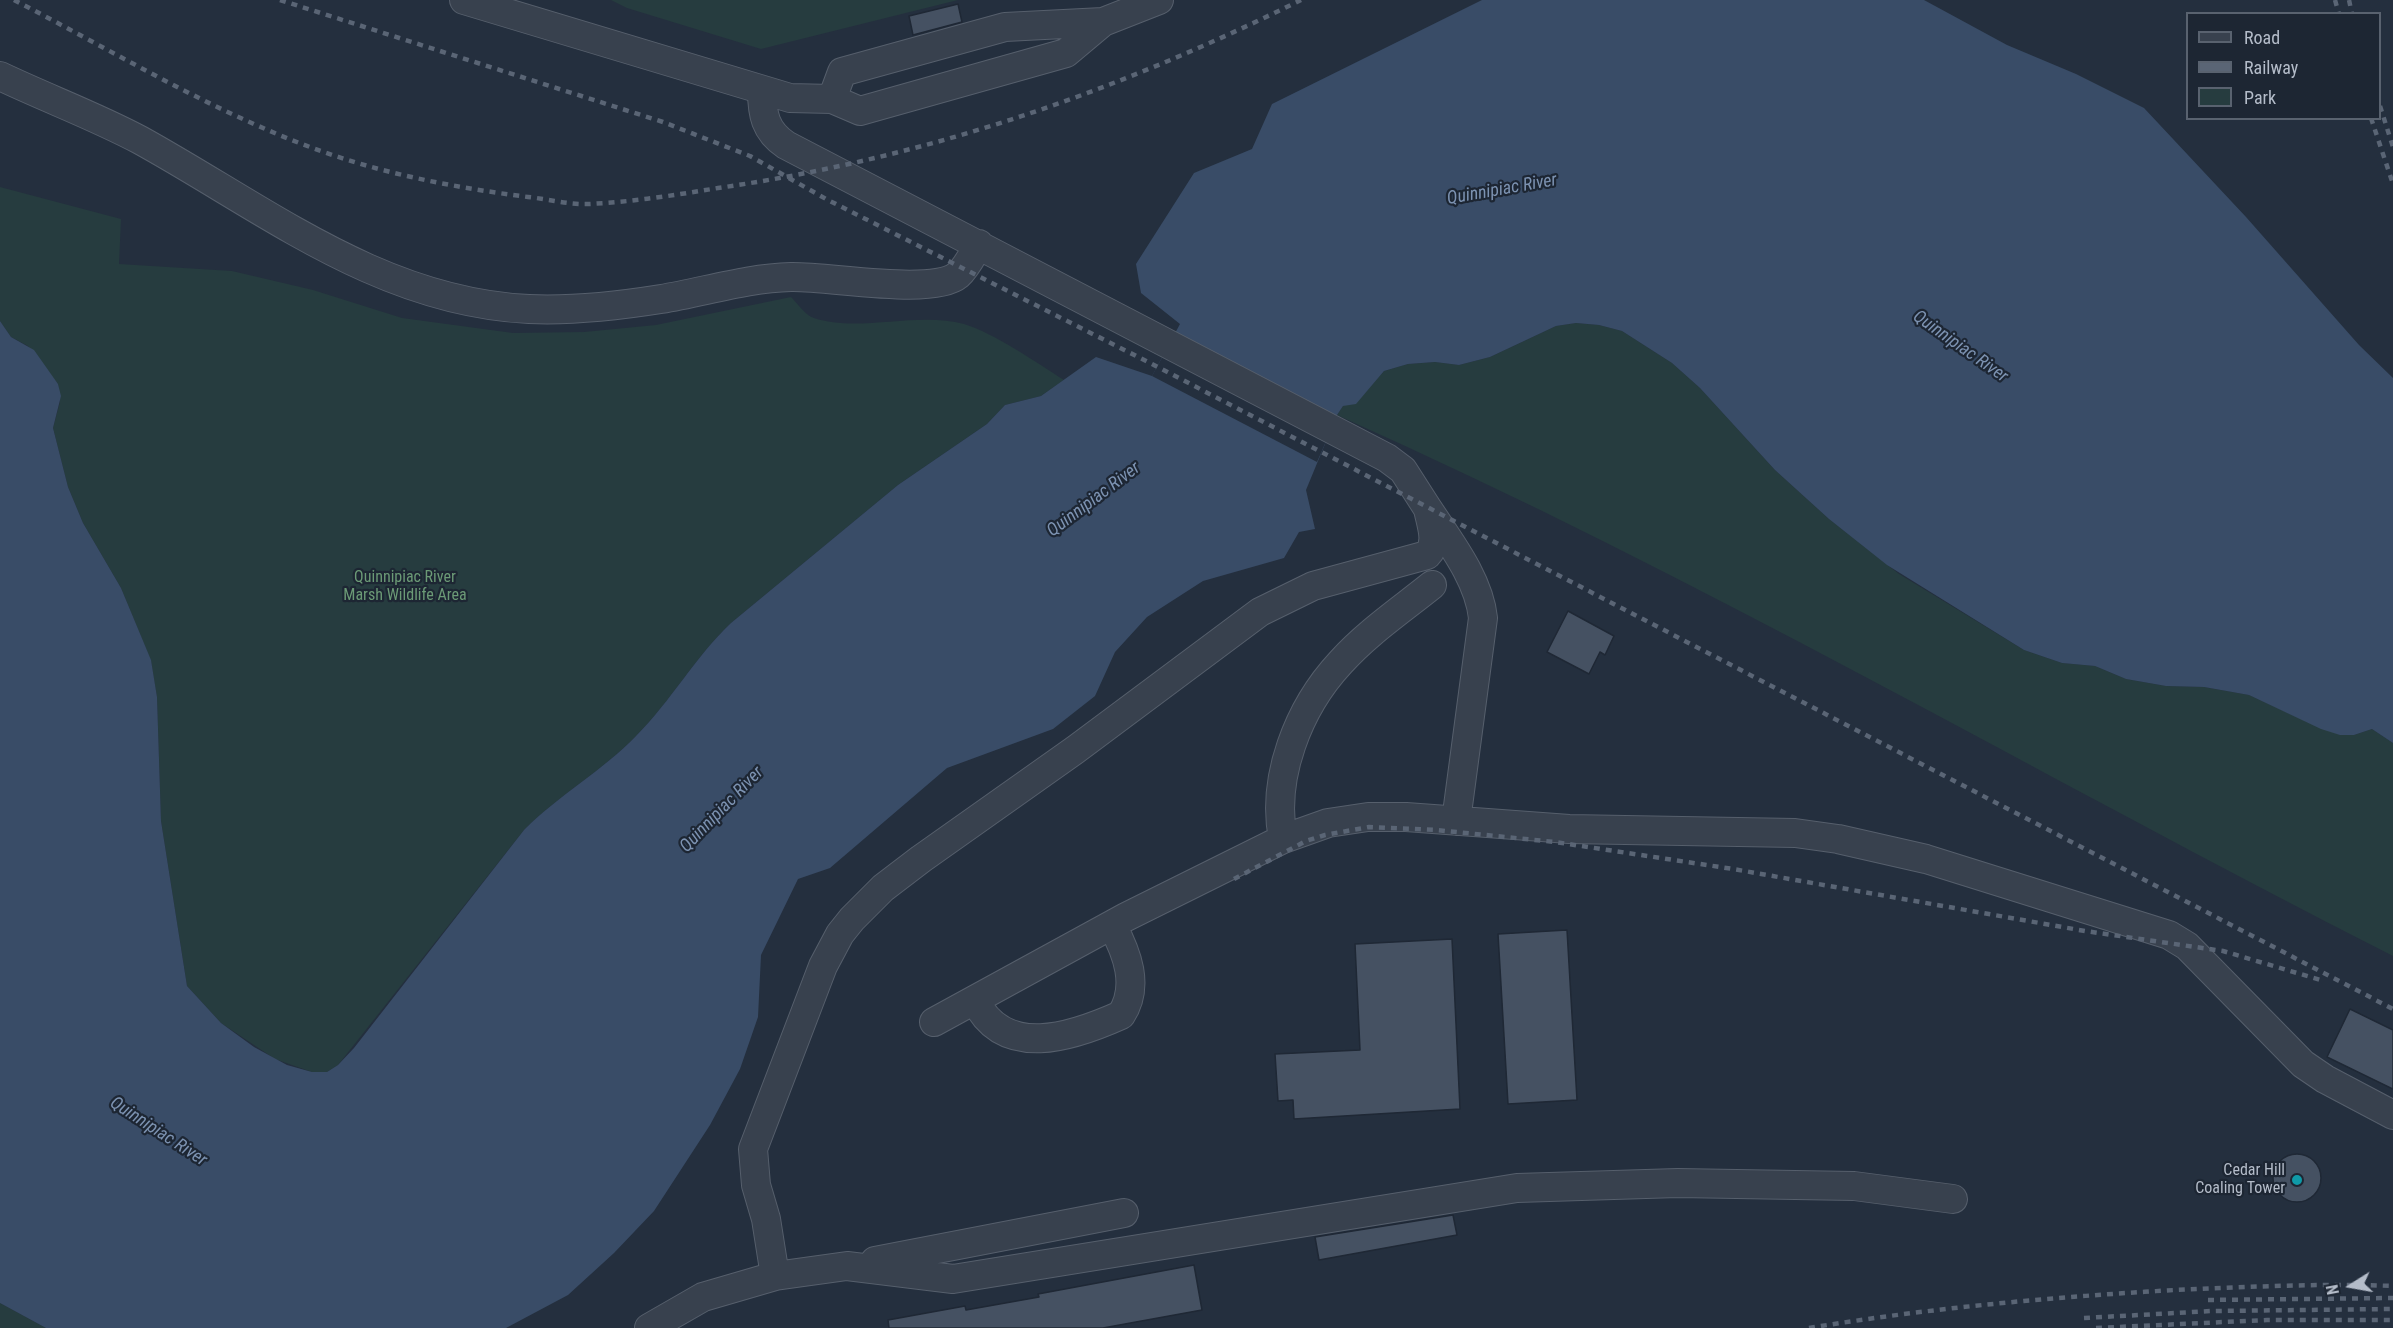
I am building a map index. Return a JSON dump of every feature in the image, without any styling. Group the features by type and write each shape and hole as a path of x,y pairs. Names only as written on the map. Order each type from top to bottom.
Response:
{"lane":[{"path":"464,0 790,98 832,99 860,111 1066,53 1103,22 1159,0"},
{"path":"832,99 842,72 1005,27 1103,22"},
{"path":"0,76 138,140 228,194 365,268 424,291 466,300 526,309 598,307 662,299 754,281 796,277 923,286 956,277 979,244"},
{"path":"762,90 762,112 775,138 1397,464 1428,509 1469,578 1481,606 1483,618 1456,820"},
{"path":"775,1276 766,1219 756,1185 753,1149 798,1025 823,966 840,934 852,919 884,888 921,859 1075,750 1260,612 1313,586 1427,555 1432,549 1434,540 1428,509"},
{"path":"1283,840 1279,802 1282,781 1297,731 1317,694 1354,649 1432,585"},
{"path":"934,1022 1112,925 1283,840 1328,823 1351,818 1406,817 1569,830 1785,832 1838,839 1926,859 2169,935 2187,946 2303,1064 2325,1079 2393,1115"},
{"path":"975,1000 991,1025 1016,1038 1032,1039 1085,1029 1121,1015 1132,993 1131,980 1127,958 1112,925"},
{"path":"847,1266 953,1279 1517,1188 1678,1184 1854,1185 1953,1199"},
{"path":"649,1328 703,1297 775,1276 847,1266 1124,1213"}],"green space":[{"path":"611,0 958,0 761,49 627,8"},
{"name":"Quinnipiac River Marsh Wildlife Area","path":"0,187 121,219 119,264 232,271 313,290 402,318 513,333 584,332 656,325 791,297 811,317 831,322 927,320 964,324 1002,341 1064,380 1041,396 1005,405 987,424 898,485 731,623 706,650 649,722 623,749 551,805 524,830 338,1065 327,1072 312,1072 275,1059 221,1023 187,986 161,821 157,697 151,661 121,588 83,523 68,487 53,428 60,402 58,384 28,346 11,337 0,321"},
{"path":"1576,323 1599,325 1622,331 1672,363 1700,388 1775,470 1829,519 1899,574 2024,650 2062,663 2095,666 2126,679 2166,686 2204,687 2249,695 2308,722 2354,735 2372,729 2393,743 2393,956 1605,542 1337,415 1343,406 1364,394 1384,371 1408,364 1435,362 1459,365 1490,357 1556,326"},
{"path":"0,1303 46,1328 0,1328"}],"water":[{"name":"Quinnipiac River","path":"1482,0 1924,0 2007,45 2076,74 2144,108 2246,217 2359,345 2393,378 2393,743 2372,729 2354,735 2340,735 2321,729 2249,695 2204,687 2166,686 2126,679 2095,666 2062,663 2024,650 1887,565 1829,519 1775,470 1700,388 1672,363 1622,331 1599,325 1576,323 1556,326 1490,357 1459,365 1435,362 1408,364 1384,371 1356,404 1343,406 1337,415 1306,490 1315,529 1299,532 1284,558 1203,581 1147,617 1115,652 1095,696 1053,729 947,768 830,868 798,879 761,955 758,1017 740,1069 710,1125 654,1211 614,1253 568,1295 506,1328 46,1328 0,1303 0,321 11,337 34,350 58,384 61,396 53,428 68,487 83,523 121,588 151,660 157,697 161,821 187,986 221,1023 254,1047 287,1065 312,1072 327,1072 338,1065 354,1048 524,830 636,736 731,623 898,485 987,424 1005,405 1041,396 1096,357 1152,376 1180,324 1141,293 1136,264 1194,173 1252,149 1272,104"}],"pier":[{"path":"1171,341 1334,423 1317,462 1152,376"}],"building":[{"path":"958,4 962,22 913,35 909,16"},
{"path":"1568,611 1614,636 1605,655 1600,652 1589,674 1547,652"},
{"path":"1567,930 1577,1100 1508,1104 1498,934"},
{"path":"1452,939 1460,1109 1294,1119 1293,1100 1278,1101 1275,1054 1360,1050 1355,944"},
{"path":"2350,1009 2393,1030 2393,1089 2327,1057"},
{"name":"Cedar Hill Coaling Tower","path":"2292,1154 2302,1154 2317,1164 2321,1178 2320,1187 2311,1198 2302,1202 2292,1202 2277,1192 2273,1183 2273,1173 2283,1158"},
{"path":"1453,1215 1457,1235 1319,1260 1315,1237"},
{"path":"1194,1265 1202,1310 1103,1328 889,1328 888,1320 965,1306 966,1310 1039,1297 1038,1294"}],"railway":[{"path":"14,0 203,100 281,136 321,151 423,180 581,204 654,198 795,175 944,140 1017,118 1089,92 1231,34 1301,0"},
{"path":"280,0 663,122 750,156 826,199 1152,364 2393,1009"},
{"path":"2335,0 2338,12"},
{"path":"2349,0 2352,12"},
{"path":"2381,109 2393,147"},
{"path":"2372,120 2393,184"},
{"path":"1234,879 1306,841 1325,835 1369,827 1436,830 1555,842 1733,869 2085,931 2223,951 2324,981"},
{"path":"1809,1328 1946,1309 2083,1296 2256,1287 2393,1286"},
{"path":"2208,1300 2393,1298"},
{"path":"2084,1318 2212,1311 2393,1309"},
{"path":"2096,1328 2267,1320 2393,1320"}],"place":[{"name":"Cedar Hill Coaling Tower","path":"2297,1180"}]}
